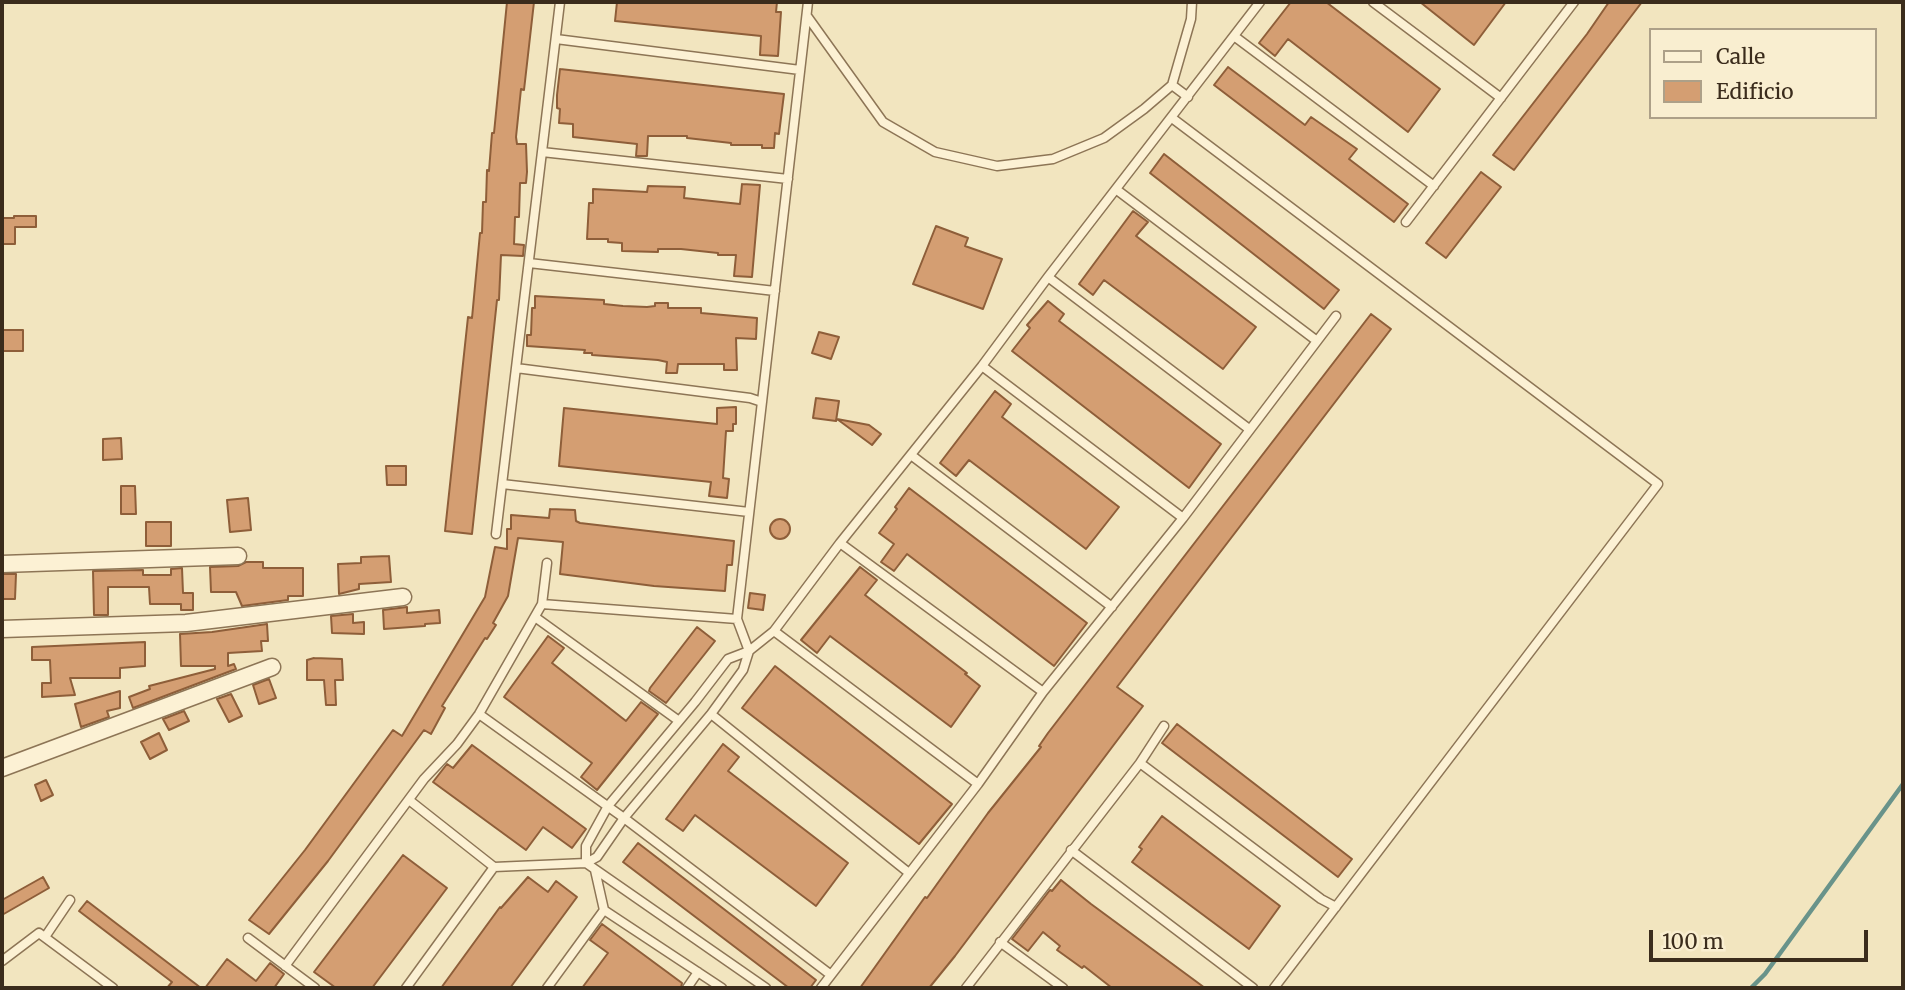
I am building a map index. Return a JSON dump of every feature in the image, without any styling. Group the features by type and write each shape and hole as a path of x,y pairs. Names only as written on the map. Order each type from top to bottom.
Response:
{"street":[{"path":"2,564 238,556"},
{"path":"2,629 186,623 403,597"},
{"path":"2,768 272,667"}],"lane":[{"path":"496,534 560,2"},
{"path":"409,800 494,867 586,863 597,856 624,818 711,714 743,670 749,651 737,619 808,2"},
{"path":"807,16 883,122 935,152 997,166 1053,159 1104,138 1144,109 1172,85 1191,19 1192,2"},
{"path":"586,863 586,846 608,806 728,659 749,651 774,631 839,543 982,366 1260,2"},
{"path":"1373,2 1501,98"},
{"path":"1406,222 1572,5 1561,2"},
{"path":"1234,36 1434,186"},
{"path":"556,39 800,70"},
{"path":"1172,85 1188,97"},
{"path":"1172,118 1658,484 1274,988"},
{"path":"542,152 788,179"},
{"path":"1117,190 1317,341"},
{"path":"529,263 775,291"},
{"path":"1048,277 1249,429"},
{"path":"821,988 978,784 1043,692 1183,518 1336,316"},
{"path":"982,366 1183,518"},
{"path":"516,368 736,396 762,402"},
{"path":"911,455 1112,607"},
{"path":"502,484 749,512"},
{"path":"839,543 1043,692"},
{"path":"285,966 424,779 457,744 479,714 542,604 547,563"},
{"path":"542,604 737,619"},
{"path":"535,617 679,722"},
{"path":"774,631 978,784"},
{"path":"479,714 608,806 831,975"},
{"path":"711,714 909,873"},
{"path":"966,988 1140,763 1164,726"},
{"path":"1140,763 1321,899 1336,907"},
{"path":"1071,850 1253,988"},
{"path":"586,863 766,988"},
{"path":"406,988 494,867"},
{"path":"595,870 604,910 722,988"},
{"path":"46,937 70,900"},
{"path":"547,988 604,910"},
{"path":"2,961 39,933 113,988"},
{"path":"248,939 315,988"},
{"path":"1000,942 1063,988"},
{"path":"687,988 698,972"}],"building":[{"path":"507,2 534,2 516,137 517,144 526,144 527,172 526,183 520,183 519,217 515,217 514,244 524,245 523,256 501,255 499,300 472,534 445,531 468,317 472,318 483,202 486,202 487,170 489,171 494,133"},
{"path":"617,2 777,2 776,12 781,12 778,56 760,55 761,36 615,21"},
{"path":"1291,2 1326,2 1440,89 1408,132 1288,39 1275,56 1259,43"},
{"path":"1420,2 1506,2 1474,45"},
{"path":"1609,2 1642,2 1514,170 1493,155"},
{"path":"1228,67 1305,125 1311,117 1357,149 1349,159 1408,204 1394,222 1214,85"},
{"path":"560,69 784,94 779,134 775,133 774,148 762,148 762,145 731,145 687,136 648,136 647,156 636,156 637,144 573,137 573,124 559,123 557,95"},
{"path":"1164,154 1339,290 1324,309 1150,173"},
{"path":"1481,172 1501,187 1446,258 1426,243"},
{"path":"742,184 760,185 752,277 734,276 736,255 681,249 658,249 658,252 622,251 622,243 608,242 608,239 587,239 589,203 593,203 593,189 647,192 648,186 685,187 684,198 740,204"},
{"path":"1133,211 1148,222 1136,236 1256,327 1223,369 1104,280 1093,295 1079,284"},
{"path":"36,216 36,227 15,227 15,244 2,244 2,218"},
{"path":"936,226 968,238 965,246 1002,259 983,309 913,284"},
{"path":"535,296 604,300 604,304 623,306 647,307 655,306 655,303 668,303 668,308 701,308 701,313 757,318 756,339 736,338 737,370 724,370 724,364 678,364 677,373 666,373 667,362 658,360 592,355 584,353 585,350 527,346 527,335 531,335"},
{"path":"1048,301 1064,314 1059,321 1221,444 1189,488 1012,351 1030,328 1027,325"},
{"path":"1371,314 1391,329 1117,687 1143,706 955,956 929,988 860,988 988,813 1041,747 1039,746 1048,733"},
{"path":"2,330 23,330 23,351 2,351"},
{"path":"819,332 839,337 831,359 812,353"},
{"path":"995,391 1011,404 1002,417 1119,507 1086,549 969,460 956,476 940,463"},
{"path":"816,398 839,401 836,421 813,418"},
{"path":"736,407 736,424 733,424 733,431 726,431 723,478 729,479 727,498 709,496 711,482 559,466 564,408 717,424 717,408"},
{"path":"837,419 869,425 881,434 872,445"},
{"path":"121,438 122,459 103,460 103,439"},
{"path":"386,466 406,466 406,485 387,485"},
{"path":"121,486 135,486 136,514 121,514"},
{"path":"909,488 1087,623 1054,666 907,554 894,571 881,562 894,544 879,533"},
{"path":"248,498 251,530 230,532 227,500"},
{"path":"550,509 575,510 576,521 580,523 734,541 732,565 727,565 725,591 654,586 560,574 563,542 518,538 508,596 493,623 496,625 442,706 445,708 431,734 424,730 328,861 269,934 249,920 305,850 393,730 402,736 485,597 495,547 507,549 507,529 511,529 511,515 549,518"},
{"path":"780,519 787,522 790,529 787,536 780,539 773,536 770,529 773,522"},
{"path":"146,522 171,522 171,546 146,546"},
{"path":"389,556 391,582 359,584 359,589 339,594 338,564 361,563 361,557"},
{"path":"246,562 263,562 263,568 303,568 303,596 288,596 288,600 242,606 236,592 211,592 210,567 238,566"},
{"path":"860,567 877,580 865,595 967,673 965,674 980,686 951,727 830,636 817,653 801,640"},
{"path":"182,568 183,593 193,593 193,610 181,610 181,604 150,604 149,587 108,587 108,615 94,615 93,571 143,570 143,575 171,575 171,569"},
{"path":"2,574 16,574 15,599 2,599"},
{"path":"750,593 765,595 763,610 748,608"},
{"path":"407,607 407,613 439,610 440,623 384,629 383,610"},
{"path":"353,614 353,623 364,622 364,634 332,633 331,616"},
{"path":"267,624 268,641 261,641 262,651 228,653 228,666 234,664 236,669 133,708 129,697 150,689 149,686 215,669 215,666 181,666 180,634"},
{"path":"697,627 715,641 666,703 649,691 650,688"},
{"path":"548,636 564,648 552,663 626,721 641,702 658,714 597,790 581,777 592,763 504,697"},
{"path":"145,642 145,666 120,668 120,678 70,678 75,695 42,697 42,683 51,683 50,660 32,660 32,647"},
{"path":"342,659 343,680 335,680 336,705 326,705 324,680 307,680 307,660"},
{"path":"775,666 952,804 919,844 742,708"},
{"path":"269,679 276,698 259,704 253,685"},
{"path":"120,691 120,708 107,711 109,717 81,727 75,704"},
{"path":"231,694 242,716 229,722 217,699"},
{"path":"184,711 189,721 169,730 163,719"},
{"path":"1177,724 1352,859 1338,877 1162,743"},
{"path":"159,733 167,750 150,759 141,742"},
{"path":"723,744 739,757 728,771 848,863 816,906 695,815 683,831 666,819"},
{"path":"472,745 586,829 572,848 543,827 526,850 433,782 447,764 453,768"},
{"path":"46,780 53,795 41,801 35,785"},
{"path":"1162,816 1280,906 1249,949 1132,862 1142,849 1139,847"},
{"path":"638,843 816,980 810,988 789,988 623,862"},
{"path":"403,855 447,888 372,988 336,988 314,972"},
{"path":"43,877 49,888 2,915 2,900"},
{"path":"528,877 548,892 556,881 577,897 510,988 441,988 500,907"},
{"path":"1061,880 1205,988 1112,988 1084,966 1082,968 1057,950 1060,946 1043,932 1028,951 1012,939"},
{"path":"87,901 201,988 167,988 172,982 79,911"},
{"path":"602,924 682,983 681,988 582,988 608,953 590,940"},
{"path":"227,959 256,981 270,963 284,974 274,988 205,988"}],"waterway":[{"path":"1751,988 1765,974 1903,784"}]}
